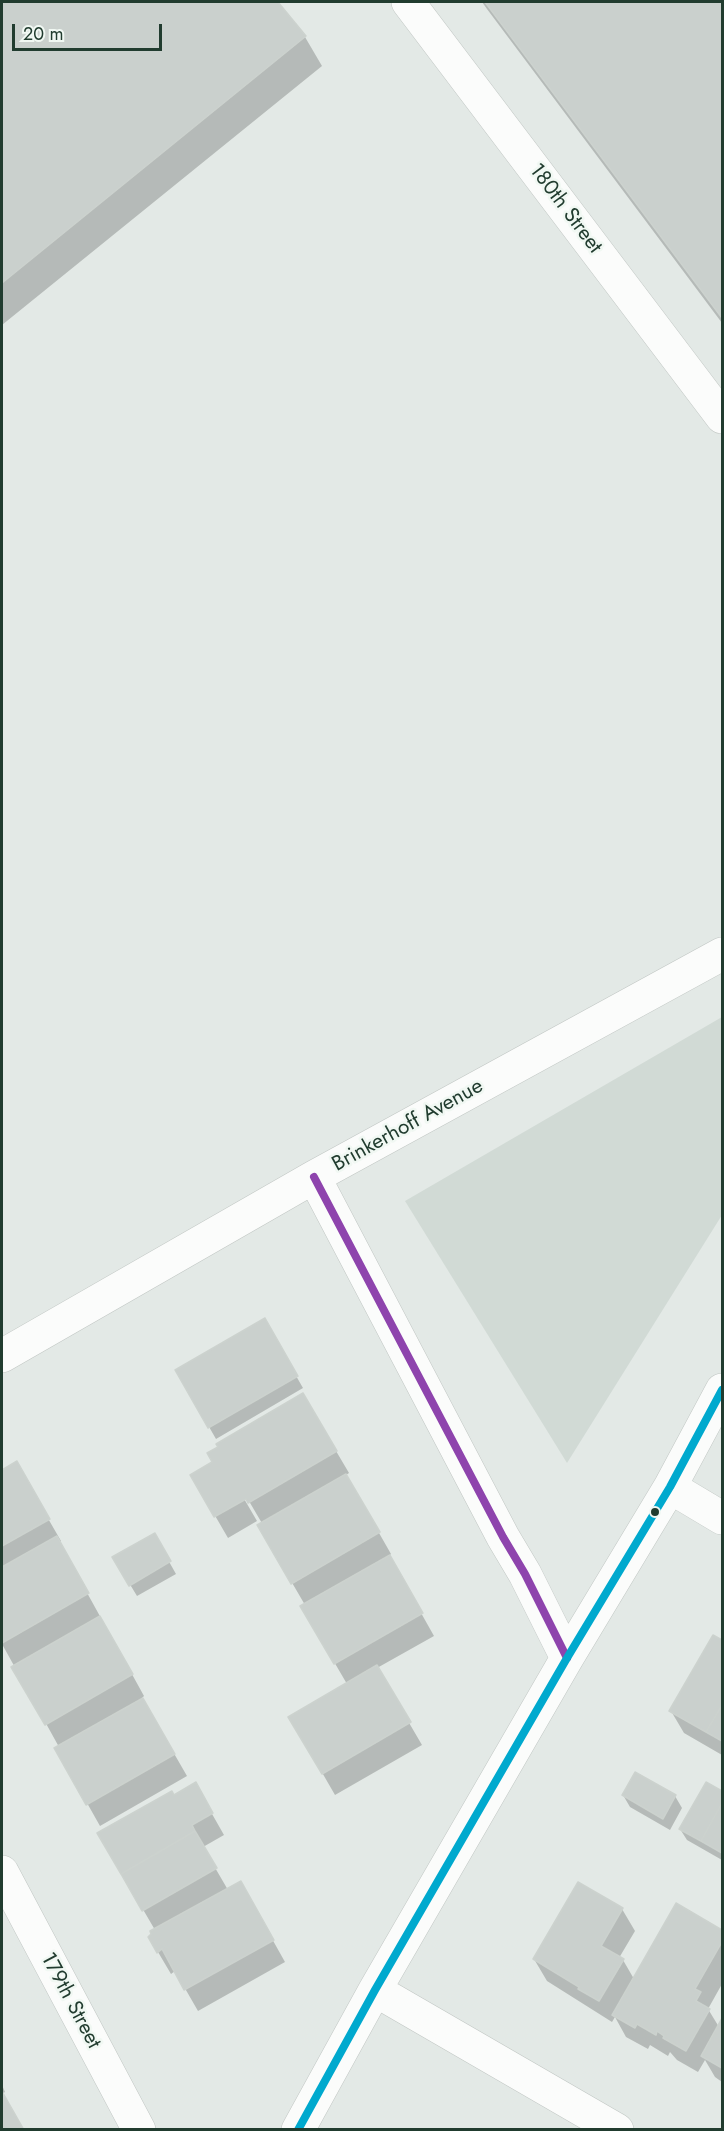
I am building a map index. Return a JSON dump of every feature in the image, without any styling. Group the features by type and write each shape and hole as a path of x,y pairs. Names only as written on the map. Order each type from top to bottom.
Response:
{"street":[{"name":"180th Street","path":"408,2 723,417"},
{"name":"Brinkerhoff Avenue","path":"2,1356 314,1178 723,954"},
{"path":"314,1178 503,1537 525,1574 567,1658"},
{"path":"298,2130 375,1990 669,1487 723,1390"},
{"path":"669,1487 723,1518"},
{"name":"179th Street","path":"2,1872 139,2130"},
{"path":"375,1990 617,2130"}],"shaded area":[{"path":"722,1017 722,1215 567,1463 405,1201"}],"building":[{"path":"2,2 278,2 306,36 2,283"},
{"path":"485,2 722,2 722,318"},
{"path":"265,1318 298,1376 208,1428 175,1370"},
{"path":"303,1393 337,1451 248,1503 246,1499 214,1517 190,1475 212,1462 207,1453 218,1447 216,1444"},
{"path":"17,1461 50,1519 2,1546 2,1470"},
{"path":"346,1474 380,1532 291,1584 257,1525"},
{"path":"155,1533 171,1561 129,1586 112,1557"},
{"path":"57,1536 89,1593 2,1643 2,1567"},
{"path":"390,1555 423,1613 334,1664 300,1606"},
{"path":"100,1616 133,1674 45,1725 11,1667"},
{"path":"713,1635 722,1640 722,1705 706,1732 669,1711"},
{"path":"377,1665 411,1722 322,1774 288,1717"},
{"path":"143,1698 175,1754 86,1805 54,1748"},
{"path":"722,1705 722,1741 706,1732"},
{"path":"635,1772 676,1795 663,1819 622,1795"},
{"path":"196,1782 213,1813 192,1825 195,1831 121,1874 97,1833 172,1791 174,1795"},
{"path":"706,1782 722,1791 722,1803 701,1841 679,1829"},
{"path":"722,1803 722,1853 701,1841"},
{"path":"195,1831 217,1868 142,1911 121,1874"},
{"path":"241,1881 274,1940 184,1990 162,1949 157,1953 148,1937 151,1934 150,1931"},
{"path":"578,1882 623,1908 601,1946 624,1959 599,2001 533,1959"},
{"path":"676,1903 722,1930 722,1942 695,1989 701,1992 696,2001 710,2009 686,2051 663,2038 664,2036 657,2031 656,2035 637,2024 635,2028 612,2015"},
{"path":"722,2018 722,2068 701,2056"},
{"path":"3,2093 24,2130 2,2130"}],"transit line":[{"path":"314,1177 503,1537 525,1574 567,1658"},
{"path":"298,2130 375,1990 567,1658 670,1487 722,1390"}]}
